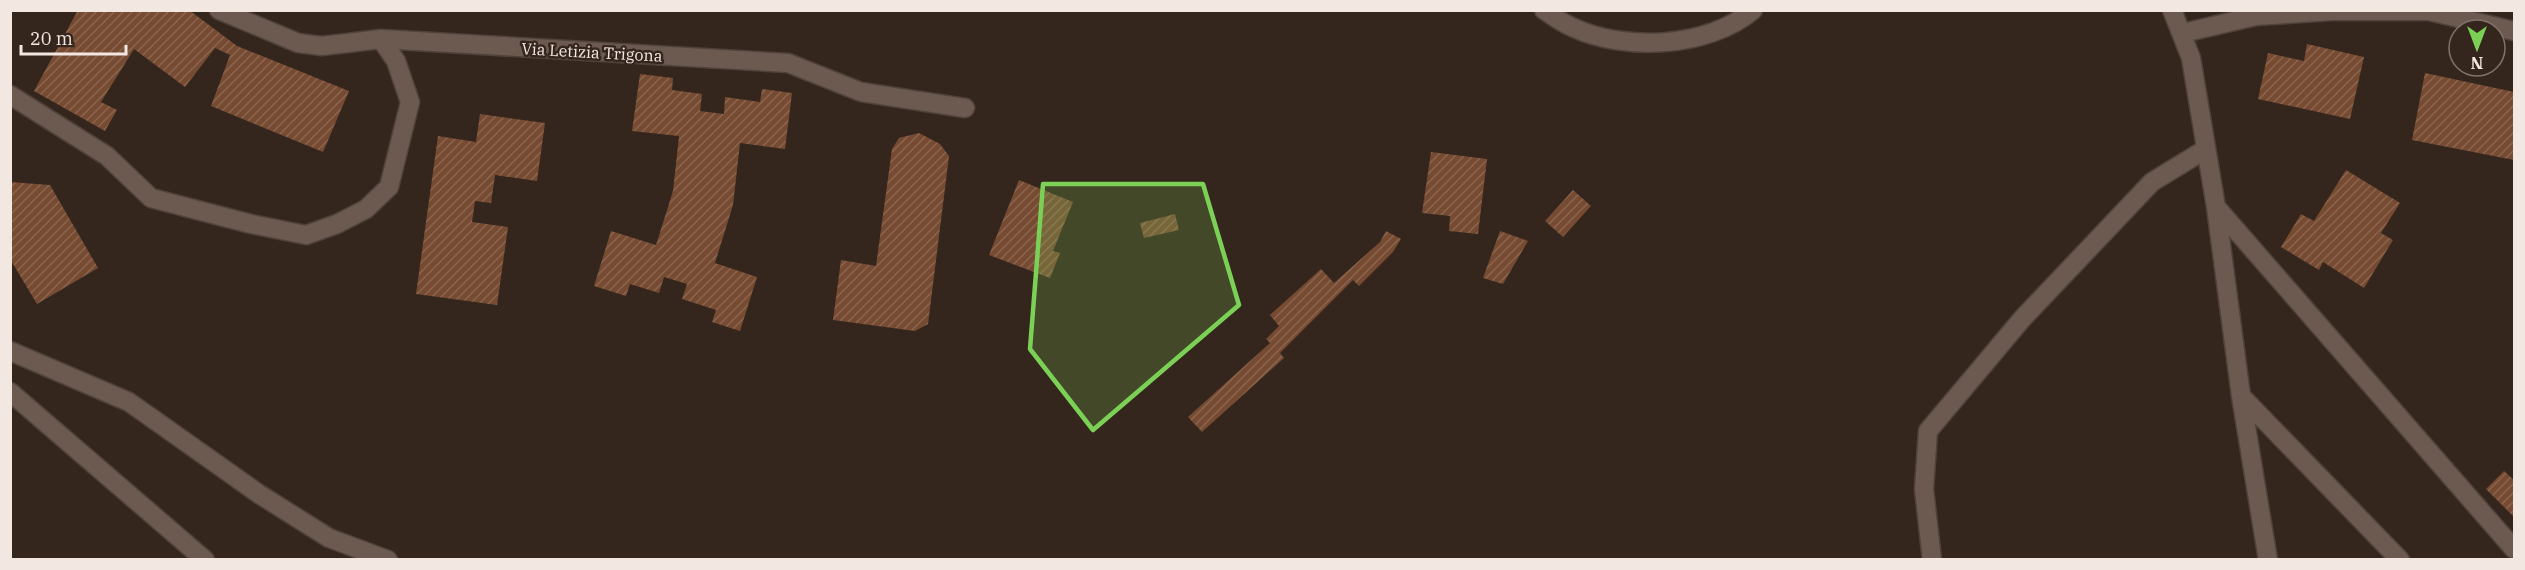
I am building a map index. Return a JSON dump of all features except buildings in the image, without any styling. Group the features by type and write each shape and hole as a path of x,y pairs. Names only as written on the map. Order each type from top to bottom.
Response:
{"street":[{"name":"Via Letizia Trigona","path":"219,10 298,43 322,46 381,39 788,63 861,92 965,108"},
{"path":"1544,10 1573,28 1618,41 1664,44 1713,33 1753,10"},
{"path":"2172,10 2191,58 2216,207 2241,396 2268,560"},
{"path":"2183,33 2256,16 2332,11 2429,11 2514,31"},
{"path":"10,95 107,156 151,198 251,224 306,235 337,224 366,209 388,187 410,102 396,61 381,39"},
{"path":"1932,560 1924,489 1928,431 2022,319 2152,182 2206,149"},
{"path":"2216,207 2514,549"},
{"path":"10,351 129,402 259,494 329,538 388,560"},
{"path":"10,392 205,560"},
{"path":"2241,396 2400,560"}],"highlighted area":[{"path":"1043,184 1203,184 1239,305 1093,430 1030,349"}]}
